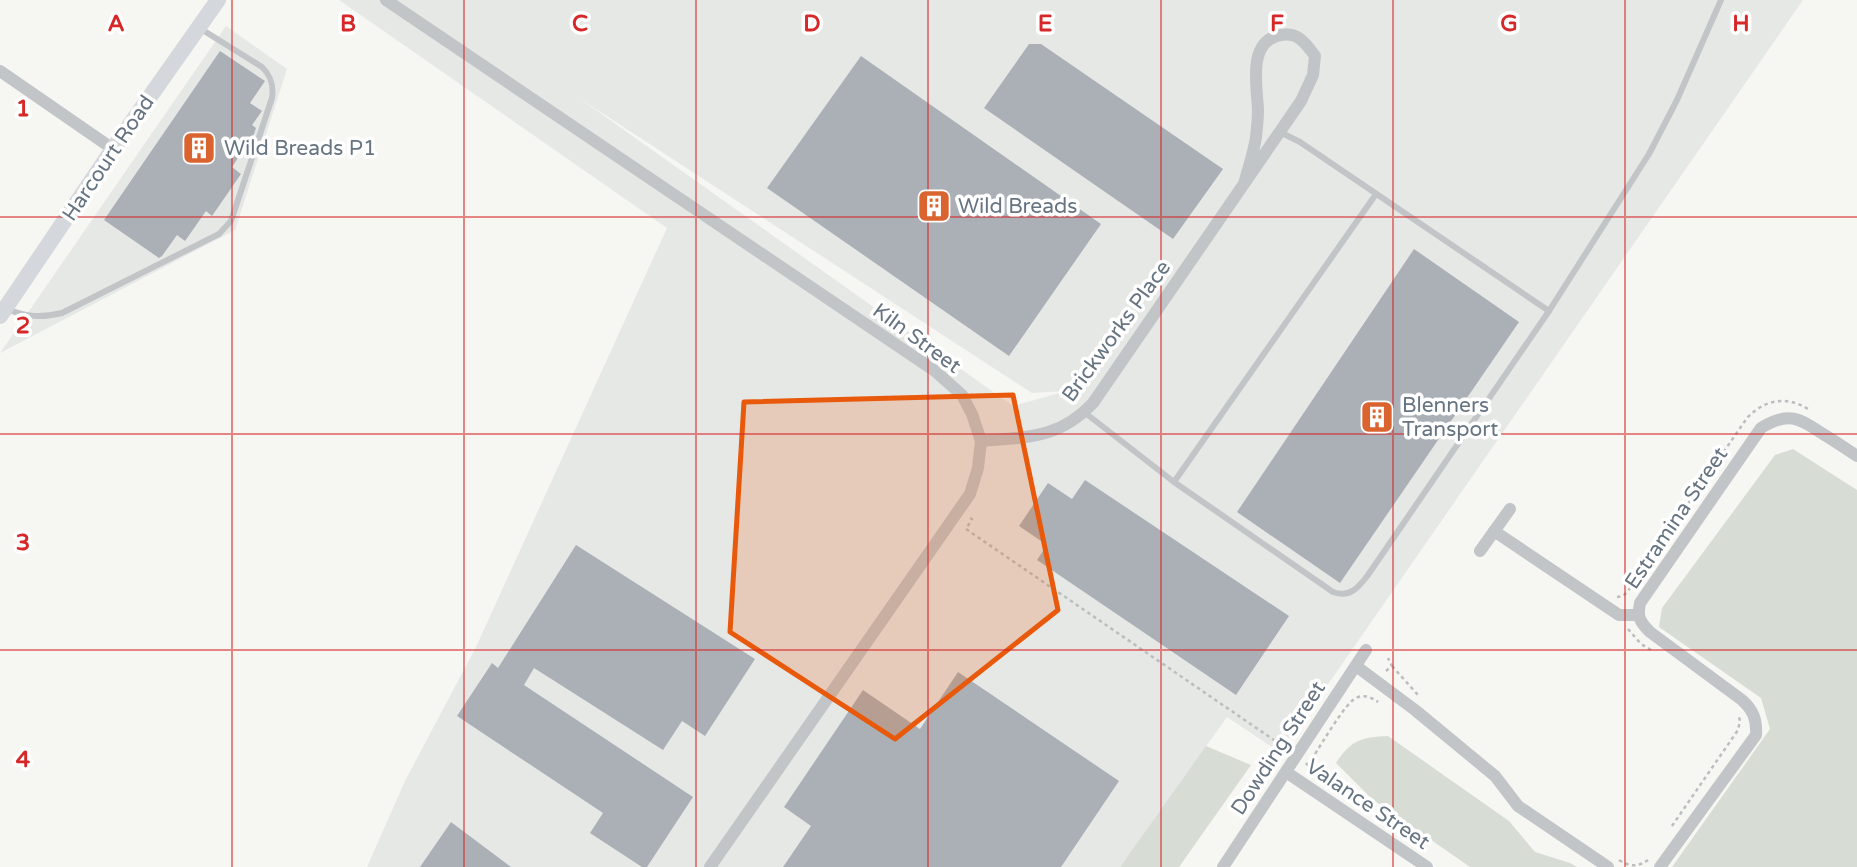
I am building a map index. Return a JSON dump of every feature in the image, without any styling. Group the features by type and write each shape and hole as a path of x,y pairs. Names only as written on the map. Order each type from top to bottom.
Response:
{"main road":[{"name":"Harcourt Road","path":"3,312 218,0"}],"street":[{"name":"Kiln Street","path":"386,0 935,371 962,395 972,414 981,441 978,468 970,494 710,867"},
{"name":"Brickworks Place","path":"981,441 1044,434 1080,417 1093,403 1280,132 1301,101 1313,75 1315,57 1302,39 1286,34 1273,37 1262,47 1255,64 1258,111 1256,139 1244,184"},
{"path":"0,71 113,149"},
{"name":"Estramina Street","path":"1660,867 1756,735 1756,727 1751,708 1641,624 1637,615 1640,603 1761,428 1774,420 1790,417 1801,419 1857,456"},
{"path":"1480,551 1510,509"},
{"path":"1494,531 1619,615 1637,615"},
{"name":"Dowding Street","path":"1223,867 1366,650"},
{"path":"1356,666 1416,710 1495,776 1518,806 1611,861"},
{"name":"Valance Street","path":"1286,772 1427,867"}],"lane":[{"path":"1084,412 1174,482 1333,592 1342,595 1350,593 1360,586 1368,575 1549,311 1649,154 1677,100 1721,0"},
{"path":"3,312 33,317 62,313 219,234 231,221 272,98 272,86 269,75 262,67 198,27"},
{"path":"1280,132 1300,142 1549,311"},
{"path":"1174,482 1376,194"}],"path":[{"path":"959,510 972,519 965,530 1297,756 1309,765 1316,776"},
{"path":"1620,626 1628,629 1641,644 1652,651"},
{"path":"1392,666 1422,700"},
{"path":"1309,765 1350,702 1360,696 1367,696 1378,702"},
{"path":"1668,832 1738,730 1738,713"},
{"path":"1611,861 1641,865 1652,855"}],"highlighted area":[{"path":"1013,395 1058,610 895,739 730,632 744,402"}],"shaded area":[{"path":"339,0 1803,0 1290,739 1282,733 1272,747 1227,717 1120,867 367,867 405,781 476,647 667,228","holes":["579,98 1032,393 1066,391 1013,406"]},
{"path":"226,26 287,69 235,230 0,353"},
{"path":"1793,449 1857,490 1857,867 1672,867 1770,729 1761,698 1659,627 1662,608 1775,455"},
{"path":"1388,736 1509,821 1535,852 1577,867 1470,867 1372,799 1336,763 1347,749 1358,741"},
{"path":"1206,746 1251,765 1179,867 1120,867"}],"building":[{"path":"1029,44 1041,44 1223,169 1173,239 984,108"},
{"name":"Wild Breads P1","path":"220,51 265,81 250,103 262,111 252,125 256,128 254,134 232,167 241,174 212,216 206,211 185,241 177,235 159,258 104,220"},
{"name":"Wild Breads","path":"861,56 1101,224 1009,356 767,188"},
{"name":"Blenners Transport","path":"1414,249 1519,322 1340,583 1237,512"},
{"path":"1085,480 1289,616 1236,695 1037,560 1047,545 1019,526 1048,483 1072,499"},
{"path":"576,545 755,659 705,736 682,721 663,750 534,668 524,685 693,797 647,867 642,867 590,833 603,813 457,716 492,663 498,668"},
{"path":"958,672 1119,781 1061,867 783,867 811,826 784,807 863,690 920,729"},
{"path":"451,822 511,867 420,867"}],"place":[{"name":"Wild Breads P1","path":"199,148"},
{"name":"Wild Breads","path":"934,206"},
{"name":"Blenners Transport","path":"1377,417"}]}
